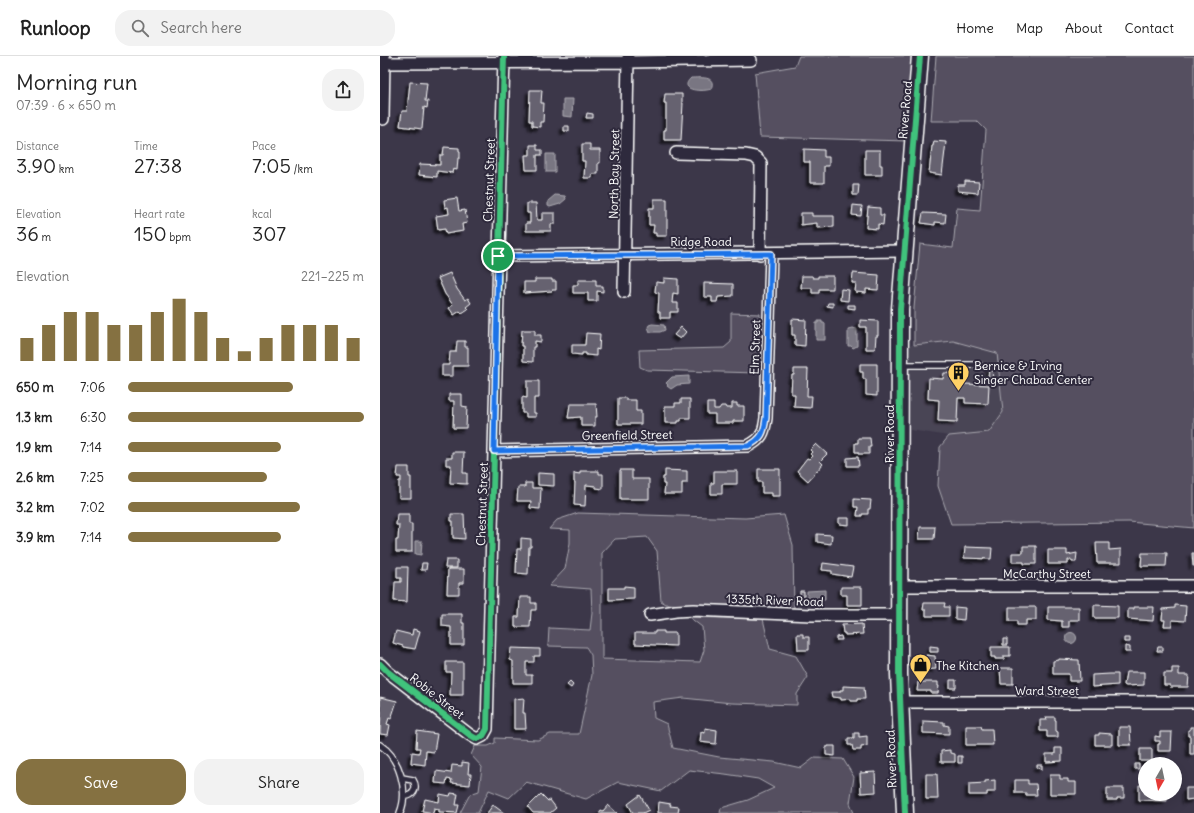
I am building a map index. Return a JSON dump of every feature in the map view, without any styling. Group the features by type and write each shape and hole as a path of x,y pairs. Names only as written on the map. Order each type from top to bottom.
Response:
{"street":[{"name":"River Road","path":"905,813 900,702 900,309 920,56"},
{"path":"383,119 383,61 504,59 751,60"},
{"name":"Chestnut Street","path":"484,736 487,729 504,59"},
{"name":"North Bay Street","path":"624,292 626,255 628,59"},
{"name":"Elm Street","path":"676,153 746,155 755,157 761,163 765,254 766,418 764,430 758,440"},
{"name":"Ridge Road","path":"498,256 765,254 904,251"},
{"name":"Greenfield Street","path":"494,451 748,446 758,440"},
{"name":"McCarthy Street","path":"900,586 1194,586"},
{"name":"1335th River Road","path":"650,615 693,610 812,615 900,615"},
{"name":"Robie Street","path":"380,664 388,672 470,736 477,739 484,736"},
{"name":"Ward Street","path":"900,702 1194,702"}],"lane":[{"path":"900,365 979,365"},
{"path":"380,745 394,758 402,778 404,796 400,813"},
{"path":"402,778 413,780 416,784 415,790 412,794 404,796"}],"shaded area":[{"path":"799,56 914,56 907,141 760,137 755,73 795,66"},
{"path":"936,56 1194,56 1194,528 1129,522 951,524 938,486 940,447 949,436 989,432 1003,412 997,353 953,341 914,345 914,308 920,244 953,248 957,208 980,210 986,130 977,121 931,121"},
{"path":"691,78 710,79 712,81 711,89 693,90 689,88 687,86"},
{"path":"563,99 573,99 572,117 563,116"},
{"path":"546,154 555,154 555,172 546,172"},
{"path":"555,195 565,196 566,199 560,204 550,207 548,206 548,201"},
{"path":"731,313 760,314 758,373 647,370 640,367 639,350 724,348 731,342"},
{"path":"818,321 825,323 825,340 816,340 816,323 818,323"},
{"path":"652,324 664,325 665,330 660,332 650,332 648,327"},
{"path":"848,329 857,329 857,346 853,348 848,346"},
{"path":"953,341 997,353 1003,412 989,432 949,436 910,430 910,345"},
{"path":"689,376 689,384 677,385 671,389 667,386 668,385 666,383 672,377"},
{"path":"578,513 745,518 784,515 793,545 794,611 666,604 661,601 657,551 647,537 615,539 602,553 602,659 700,662 704,650 702,627 689,617 763,619 770,649 796,656 808,677 797,694 797,705 732,703 683,698 653,702 654,718 667,724 673,748 719,757 774,762 801,768 814,758 843,759 854,777 850,803 854,813 720,813 721,808 748,800 774,788 758,779 689,770 661,791 618,782 586,799 526,782 509,798 489,790 478,813 460,813 470,794 479,791 482,767 471,755 475,746 488,746 495,743 495,738 538,740 550,734 579,734 592,675 591,655 586,647 548,646 549,628 590,630 592,613 591,589 549,586 565,569 570,543 570,530 549,529 557,520"},
{"path":"415,541 422,541 421,555 415,554"},
{"path":"825,590 825,600 807,600 807,591"},
{"path":"1069,633 1073,633 1075,634 1075,642 1069,643 1066,640 1066,636"}],"building":[{"path":"410,82 427,83 425,101 428,101 427,108 424,107 422,129 400,126 402,111 407,111"},
{"path":"530,90 542,90 541,103 544,103 543,122 540,122 540,127 532,126 532,121 529,121"},
{"path":"665,94 682,94 681,140 664,140 664,130 666,130 666,103 664,103"},
{"path":"587,113 593,114 593,118 586,118"},
{"path":"564,126 569,126 569,131 564,131"},
{"path":"934,141 946,142 942,175 929,173 932,146"},
{"path":"582,144 590,144 590,150 600,150 598,174 592,174 592,178 584,178 585,161 582,161"},
{"path":"530,145 537,145 537,150 542,150 542,155 537,155 537,170 526,170 525,155 530,155"},
{"path":"444,147 459,148 460,158 458,158 457,170 453,169 452,173 437,171 437,177 419,175 420,164 440,165 440,155 443,155"},
{"path":"804,149 824,150 824,157 829,157 829,166 824,166 824,183 810,183 810,162 804,162"},
{"path":"865,150 880,150 882,175 865,175"},
{"path":"965,181 979,182 978,193 958,191 958,185 965,185"},
{"path":"853,185 859,185 858,195 853,195"},
{"path":"457,198 459,211 465,210 467,223 462,224 463,231 446,234 445,229 438,230 436,216 449,214 448,207 445,208 444,200"},
{"path":"654,199 667,199 667,236 656,236 656,233 653,233 654,225 649,225 649,208 654,208"},
{"path":"527,203 536,203 537,220 542,220 542,213 555,213 555,224 551,224 551,231 526,231 526,223 530,223 530,213 527,213"},
{"path":"853,205 862,206 861,216 852,215"},
{"path":"868,207 880,208 880,215 884,215 883,225 878,224 878,229 866,228"},
{"path":"801,213 812,213 812,216 834,216 834,227 817,228 817,223 801,225"},
{"path":"923,213 946,214 945,223 935,222 935,225 921,223"},
{"path":"692,241 700,242 700,247 692,247"},
{"path":"450,273 457,289 465,300 468,298 471,303 466,307 468,309 462,313 460,311 454,315 449,308 453,305 445,294 438,278"},
{"path":"853,273 879,275 878,290 866,289 866,293 855,292 856,283 852,283"},
{"path":"802,276 812,276 813,278 818,278 818,276 833,276 833,289 819,289 819,293 812,293 812,288 801,288"},
{"path":"664,278 678,279 678,294 673,293 672,303 678,303 678,312 670,312 670,318 660,318 660,312 658,312 659,293 655,292 656,282 664,283"},
{"path":"535,279 552,279 552,281 556,281 556,290 524,293 524,282 535,282"},
{"path":"578,280 596,280 596,286 603,286 603,292 597,291 597,301 588,301 588,293 573,293 573,285 578,285"},
{"path":"704,283 733,284 733,296 718,297 717,302 712,302 712,297 704,297"},
{"path":"841,289 849,290 848,301 840,300"},
{"path":"828,303 833,303 833,307 827,306"},
{"path":"848,305 855,305 855,309 848,308"},
{"path":"792,319 806,320 805,346 795,345 795,335 792,335"},
{"path":"860,320 878,321 878,336 876,336 875,349 866,349 866,327 860,327"},
{"path":"681,327 686,332 680,339 674,335"},
{"path":"522,330 535,330 535,335 541,335 541,342 535,341 535,347 533,347 533,362 523,361 523,346 521,346"},
{"path":"586,333 600,334 599,350 596,349 596,356 586,355 586,353 582,353 582,355 572,354 572,345 585,345"},
{"path":"457,341 465,341 465,347 468,347 468,366 453,366 453,376 442,376 442,365 449,365 450,352 456,352"},
{"path":"860,364 877,364 877,396 866,395 866,379 863,379 863,372 860,372"},
{"path":"989,368 992,368 993,378 988,378"},
{"path":"794,369 808,369 807,396 812,396 811,408 794,407 795,394 791,394 792,375 794,375"},
{"name":"Bernice & Irving Singer Chabad Center","path":"944,373 965,374 965,384 989,385 988,404 965,403 965,398 958,398 957,422 938,421 939,400 928,399 929,378 943,379"},
{"path":"527,381 539,381 539,398 534,398 534,413 536,413 536,417 526,417 526,413 522,413 522,397 527,398"},
{"path":"449,394 462,394 462,406 467,407 466,428 453,428 454,401 449,401"},
{"path":"618,398 636,400 636,411 641,411 641,424 618,424"},
{"path":"681,399 690,399 690,418 681,418 681,421 678,421 678,423 665,423 665,406 675,406 675,403 681,403"},
{"path":"707,403 714,403 714,409 719,409 721,406 732,408 732,403 737,403 737,406 744,406 744,421 733,421 733,423 715,423 715,414 707,414"},
{"path":"570,404 596,404 597,417 595,417 595,426 581,426 581,417 568,418"},
{"path":"858,438 870,438 871,447 869,447 869,454 858,454 858,452 855,452 855,443 858,443"},
{"path":"816,444 827,454 820,461 823,464 808,481 797,471 807,458 809,459 812,456 810,454 812,452 810,450"},
{"path":"452,452 464,452 463,473 467,473 467,484 450,483 451,465 446,465 446,458 452,458"},
{"path":"858,457 859,466 847,466 847,458"},
{"path":"398,467 409,467 409,477 411,477 411,498 399,498 399,481 401,481 401,477 397,477"},
{"path":"758,469 780,469 780,496 772,496 772,493 762,493 762,482 758,482"},
{"path":"620,470 632,470 632,479 649,479 649,499 620,499"},
{"path":"665,470 687,471 687,483 682,483 682,494 664,494 665,484 663,484 663,477 665,477"},
{"path":"580,471 599,471 599,474 603,474 603,489 596,488 596,486 586,485 585,506 574,505 574,473 580,474"},
{"path":"714,471 737,471 737,484 722,484 722,494 711,494 711,483 714,483"},
{"path":"538,473 554,474 554,486 538,485"},
{"path":"525,483 532,483 532,488 541,488 540,509 530,508 531,501 517,501 518,487 525,487"},
{"path":"854,499 871,500 868,514 857,516 858,507 854,507"},
{"path":"397,514 409,514 409,524 412,524 412,552 396,552 396,540 398,540 399,525 396,525"},
{"path":"451,514 464,514 465,539 453,538 453,521 451,521"},
{"path":"839,518 849,518 849,525 839,524"},
{"path":"920,527 935,527 934,539 919,539"},
{"path":"817,534 832,535 831,544 817,542"},
{"path":"521,538 531,539 531,547 529,547 528,574 516,573 517,549 521,549"},
{"path":"1096,543 1109,543 1109,550 1121,549 1121,563 1097,563"},
{"path":"1023,546 1036,546 1036,564 1012,562 1012,553 1023,553"},
{"path":"965,547 992,548 991,559 964,558"},
{"path":"1048,550 1067,550 1067,555 1077,553 1076,562 1068,560 1068,564 1048,564"},
{"path":"1142,553 1167,553 1166,566 1141,566"},
{"path":"1192,553 1194,553 1194,566 1193,566"},
{"path":"446,560 457,560 457,568 445,568"},
{"path":"422,563 427,563 426,570 421,570"},
{"path":"823,563 853,567 851,577 832,574 832,571 822,570"},
{"path":"397,567 408,567 407,602 394,601 395,582 401,582 401,578 397,578"},
{"path":"448,569 464,569 464,583 459,583 459,594 447,594"},
{"path":"624,586 634,587 634,599 609,600 609,588 624,588"},
{"path":"841,587 862,587 862,605 847,605 847,595 841,595"},
{"path":"800,591 804,591 804,600 800,600"},
{"path":"520,597 531,597 531,603 536,603 536,610 531,610 530,627 515,627 515,617 519,617"},
{"path":"924,603 945,603 944,607 949,607 949,616 926,616 926,610 923,610"},
{"path":"1094,605 1118,606 1118,618 1094,618"},
{"path":"1175,605 1186,606 1185,621 1172,620 1172,626 1164,626 1165,620 1162,620 1163,609 1175,608"},
{"path":"955,607 965,608 964,620 955,619"},
{"path":"1009,607 1036,607 1036,620 1026,620 1026,625 1017,625 1017,621 1009,621"},
{"path":"1048,607 1079,607 1079,620 1069,620 1069,627 1062,627 1062,621 1048,620"},
{"path":"1134,607 1154,607 1153,621 1128,619 1128,609 1134,609"},
{"path":"442,614 462,614 462,623 464,623 464,645 451,645 451,627 442,626"},
{"path":"862,624 863,634 845,635 845,633 843,633 842,625"},
{"path":"413,629 420,631 415,649 403,647 393,643 396,631 412,635"},
{"path":"655,631 676,633 676,646 635,644 635,633 655,633"},
{"path":"797,634 803,634 803,637 809,637 809,650 798,650"},
{"path":"841,636 842,640 836,640 836,637"},
{"path":"1124,638 1130,638 1130,642 1124,642"},
{"path":"1003,639 1007,639 1007,645 1003,645"},
{"path":"930,646 938,647 938,652 930,652"},
{"path":"1125,646 1130,647 1130,652 1125,652"},
{"path":"991,647 1010,647 1010,656 1004,656 1004,659 995,659 995,657 991,657"},
{"path":"1158,647 1163,647 1163,651 1157,651"},
{"path":"511,648 540,649 540,656 534,656 534,662 526,662 526,675 532,675 532,683 513,683 513,661 510,660"},
{"path":"926,655 935,656 936,669 920,670 920,668 917,668 917,658 926,657"},
{"path":"1059,659 1079,660 1080,681 1069,681 1069,674 1053,674 1053,661"},
{"path":"446,662 463,662 463,695 450,695 451,672 446,672"},
{"path":"1000,668 1013,668 1013,684 1001,684"},
{"path":"1172,668 1179,668 1179,675 1189,675 1188,687 1170,687 1170,685 1164,685 1164,673 1172,673"},
{"path":"1126,672 1144,672 1144,685 1124,685"},
{"path":"1118,674 1118,685 1092,687 1092,675"},
{"path":"950,680 956,680 956,688 950,688"},
{"path":"570,682 573,685 571,688 567,685"},
{"path":"918,682 938,682 938,693 931,693 931,691 917,691"},
{"path":"843,686 864,687 865,699 851,701 851,699 841,700 841,698 832,697 831,692 840,692 840,690 843,690"},
{"path":"380,697 397,701 391,719 389,718 387,724 390,725 388,735 380,734"},
{"path":"524,698 523,713 525,713 526,729 514,729 514,699"},
{"path":"1046,717 1055,717 1058,737 1047,737 1047,731 1040,731 1040,720 1047,720"},
{"path":"923,721 944,722 944,725 949,726 949,734 923,733"},
{"path":"966,726 981,726 982,729 992,729 993,745 966,745"},
{"path":"1119,727 1130,727 1131,745 1119,745"},
{"path":"1190,727 1194,727 1194,754 1190,754 1190,736 1188,736 1188,730 1190,730"},
{"path":"705,728 717,730 716,744 700,742 701,732 705,733"},
{"path":"417,731 437,734 434,752 426,751 425,765 411,763 412,752 419,753 420,748 416,748"},
{"path":"1160,732 1172,732 1171,751 1158,751 1158,744 1160,744 1160,741 1155,741 1155,736 1160,737"},
{"path":"854,733 859,733 859,737 867,736 867,746 861,747 861,750 853,750 852,745 848,745 848,738 854,738"},
{"path":"1099,733 1112,734 1112,745 1095,745 1095,735 1099,735"},
{"path":"835,746 835,756 826,755 826,747"},
{"path":"1055,748 1062,748 1062,761 1046,762 1046,754 1055,754"},
{"path":"1140,749 1152,749 1152,757 1140,757"},
{"path":"950,750 950,753 955,754 955,762 941,762 941,751"},
{"path":"958,756 962,756 962,763 958,763"},
{"path":"462,762 469,763 468,774 471,774 470,785 451,783 452,780 447,779 446,784 435,783 436,771 451,773 452,765 462,766"},
{"path":"1135,764 1138,764 1138,769 1135,769"},
{"path":"1037,765 1042,765 1042,769 1037,768"},
{"path":"875,772 876,792 861,793 860,773"},
{"path":"926,774 937,774 938,799 926,799"},
{"path":"1050,775 1060,775 1060,779 1068,779 1068,782 1076,782 1076,794 1050,794"},
{"path":"995,780 995,792 987,792 987,795 969,795 969,784 985,783 985,781"},
{"path":"1015,780 1028,780 1028,784 1036,784 1037,795 1015,793"},
{"path":"1107,788 1124,788 1124,798 1107,800"},
{"path":"1186,788 1194,788 1194,799 1186,800"},
{"path":"451,793 458,794 456,805 459,805 457,813 439,812 439,809 434,808 433,813 422,811 425,799 439,802 440,794 450,796"},
{"path":"541,794 548,801 550,800 556,808 550,813 533,813 528,807"},
{"path":"640,795 649,810 643,813 633,813 628,804"},
{"path":"659,802 671,804 670,806 679,807 678,813 658,813"},
{"path":"493,805 504,813 487,813"},
{"path":"608,805 617,813 599,813 601,810 603,811"}],"cycle path":[{"path":"380,664 388,672 470,735 477,739 483,736 487,729 504,56"},
{"path":"905,813 899,674 900,309 920,56"}],"place":[{"name":"Bernice & Irving Singer Chabad Center","path":"958,392"},
{"name":"The Kitchen","path":"920,684"}],"route":[{"path":"771,254 766,418 764,430 758,440 748,446 494,451 498,256 771,254"}]}
